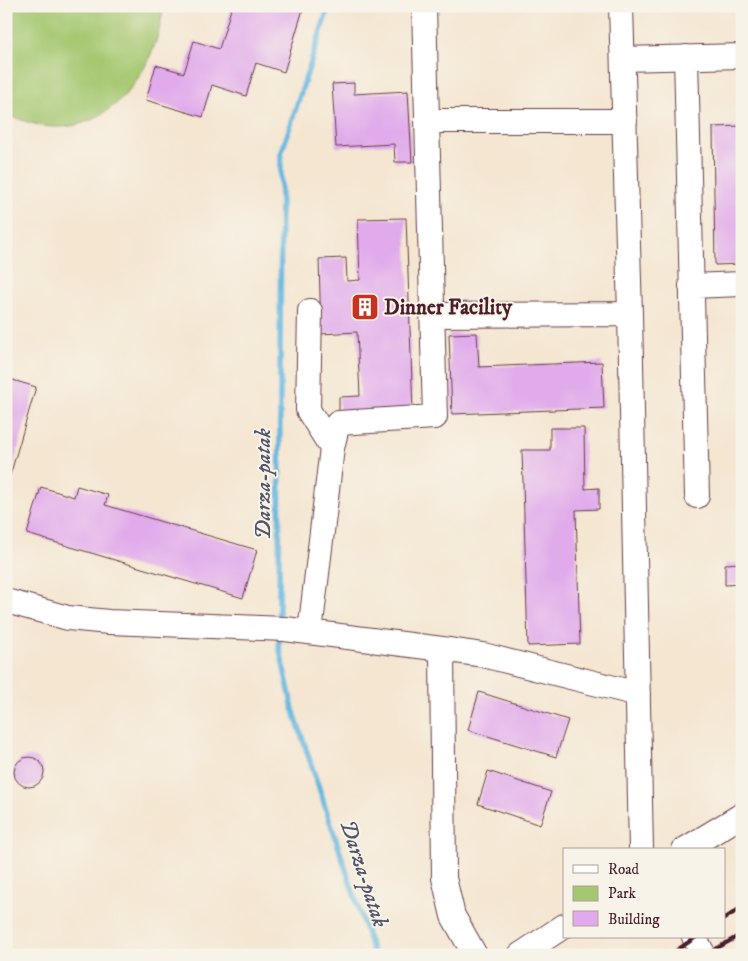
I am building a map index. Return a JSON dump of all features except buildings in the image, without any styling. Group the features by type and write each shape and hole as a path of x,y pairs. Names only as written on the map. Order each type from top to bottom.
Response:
{"lane":[{"path":"310,632 332,448 338,424 435,417 424,6"},
{"path":"622,6 641,848"},
{"path":"623,59 742,56"},
{"path":"686,57 696,496"},
{"path":"427,121 625,121"},
{"path":"691,286 742,284"},
{"path":"310,311 308,410 332,448"},
{"path":"432,315 630,314"},
{"path":"6,601 68,618 109,622 310,632 484,655 638,694"},
{"path":"442,649 444,878 453,916 475,955"},
{"path":"687,848 742,815"},
{"path":"526,953 563,927"},
{"path":"695,938 704,955"}],"green space":[{"path":"6,6 163,6 154,48 132,86 117,103 100,115 81,124 52,127 6,115"}],"waterway":[{"name":"Darza-patak","path":"279,625 281,154 329,6"},
{"name":"Darza-patak","path":"279,634 279,646 293,709 374,955"}],"railway":[{"path":"726,918 742,907"},
{"path":"705,955 742,934"},
{"path":"670,955 695,938"}],"place":[{"name":"Dinner Facility","path":"365,307"}]}
